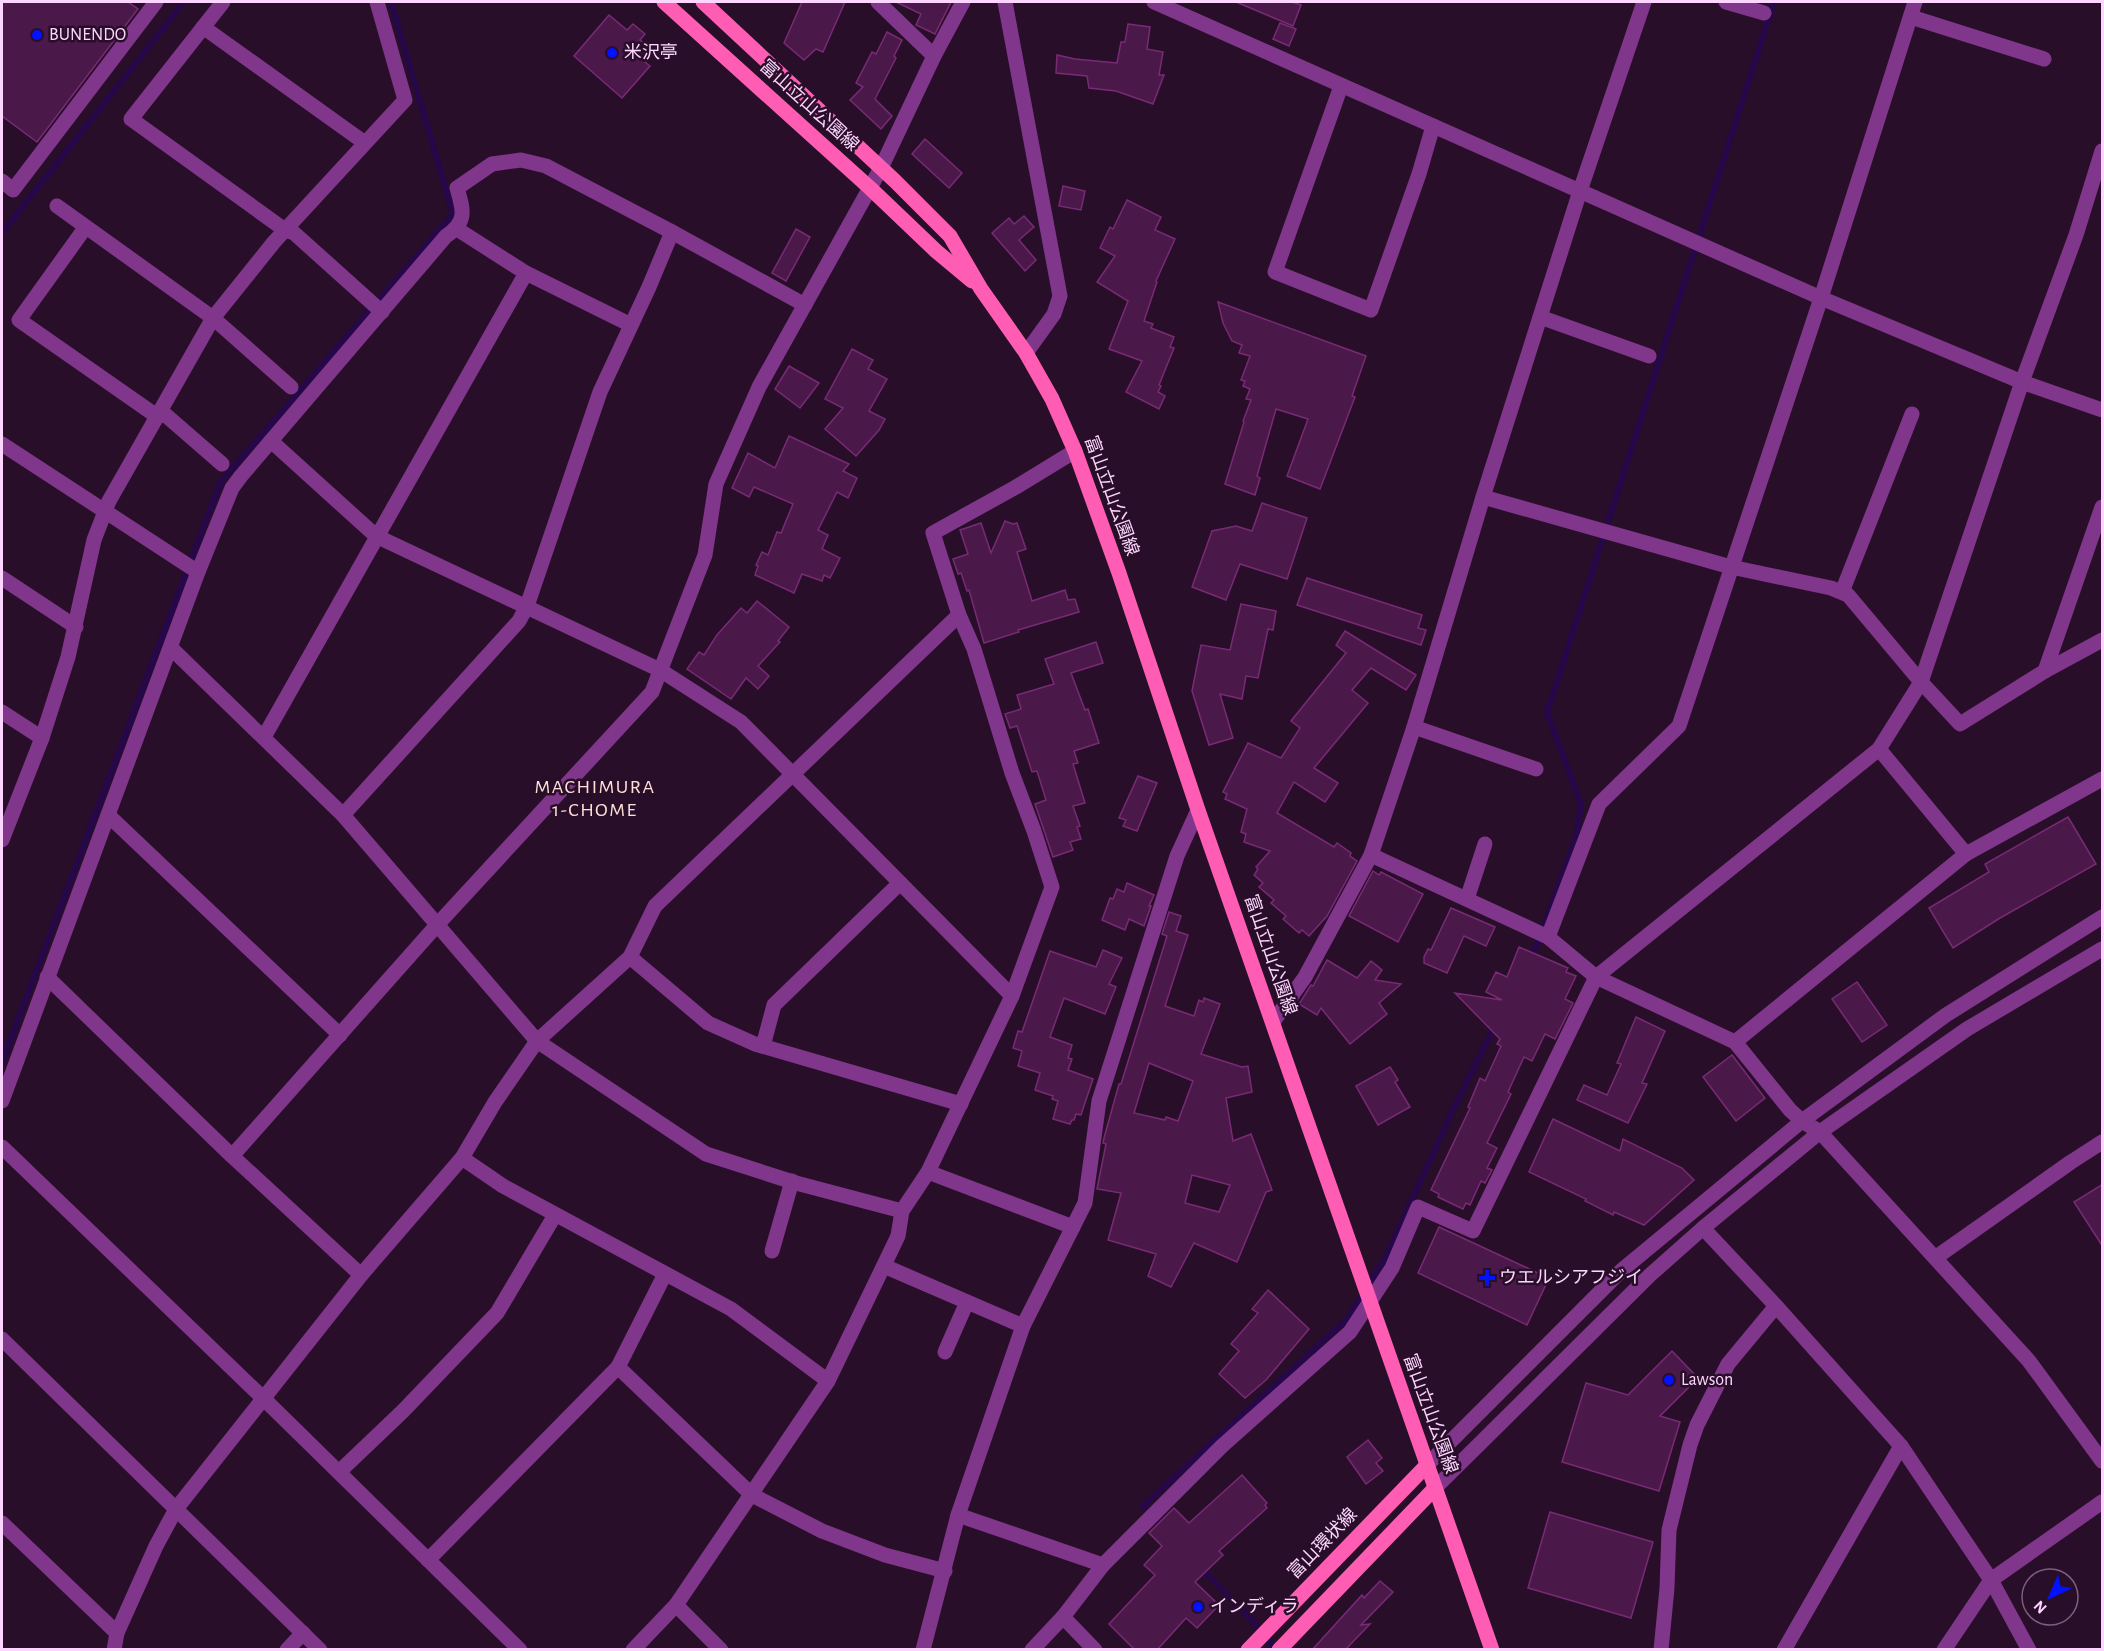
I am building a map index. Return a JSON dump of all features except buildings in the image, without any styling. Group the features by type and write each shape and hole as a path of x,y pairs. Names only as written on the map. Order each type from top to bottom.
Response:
{"main road":[{"name":"富山立山公園線","path":"664,2 870,188 936,251 981,289"},
{"name":"富山立山公園線","path":"703,2 881,168 950,236 981,289 1026,353 1052,399 1076,451 1119,573 1198,810 1492,1650"},
{"name":"富山環状線","path":"1248,1650 1427,1465"},
{"path":"1279,1650 1436,1488"}],"street":[{"path":"2,181 14,190 156,2"},
{"path":"223,2 131,119 285,230 294,233 382,312"},
{"path":"2,840 42,738 68,657 94,540 109,501 213,318 285,230 405,100 377,2"},
{"path":"878,2 934,56"},
{"path":"232,1156 437,925 651,692 705,555 716,484 759,387 881,168 934,56 963,2"},
{"path":"1005,2 1060,296 1054,314 1026,353"},
{"path":"1154,2 1821,298 2022,382 2103,410"},
{"path":"1273,1022 1305,977 1371,855 1414,727 1483,497 1580,191 1644,2"},
{"path":"1726,2 1764,13"},
{"path":"1548,937 1599,804 1679,726 1821,298 1915,2"},
{"path":"1911,17 2044,59"},
{"path":"203,27 365,143"},
{"path":"1341,86 1275,272 1371,310 1419,174 1433,126"},
{"path":"1032,1650 1063,1617 1103,1565 1222,1446 1350,1332 1392,1268 1418,1207 1473,1231 1596,977 1879,749 1921,682 2022,382 2076,236 2103,150"},
{"path":"2,1101 198,572 232,488 446,236 457,229 464,211 457,188 492,164 521,160 546,166 805,305"},
{"path":"57,206 213,318 291,387"},
{"path":"85,228 19,320 160,414 222,464"},
{"path":"457,229 526,273 631,325"},
{"path":"343,815 519,621 527,606 600,392 672,232"},
{"path":"264,737 526,273"},
{"path":"1540,317 1649,356"},
{"path":"1842,592 1912,414"},
{"path":"271,441 376,536 660,670 741,722 1012,996"},
{"path":"2,444 198,572"},
{"path":"633,1650 676,1605 828,1382 898,1236 902,1211 928,1172 1012,996 1052,887 933,532 1076,451"},
{"path":"1483,497 1731,567 1842,592 1848,595 1921,682 1960,724 2045,671 2103,640"},
{"path":"2045,671 2103,507"},
{"path":"2,578 76,627"},
{"path":"114,1650 117,1633 156,1546 176,1509 361,1275 462,1158 495,1102 537,1041 630,957 655,906 959,615"},
{"path":"171,648 343,815 537,1041 706,1154 792,1181 902,1211"},
{"path":"2,712 42,738"},
{"path":"1414,727 1536,769"},
{"path":"1879,749 1966,854"},
{"path":"1735,1042 1966,854 2103,779"},
{"path":"923,1650 958,1515 1023,1326 1085,1203 1099,1101 1177,856 1198,810"},
{"path":"108,815 340,1035"},
{"path":"1467,899 1485,844"},
{"path":"1371,855 1548,937 1596,977 1735,1042 1790,1110 1802,1121 1821,1132 2029,1361 2103,1461"},
{"path":"763,1046 774,1005 900,883"},
{"path":"1427,1465 1622,1270 1802,1121 1946,1016 2103,916"},
{"path":"1436,1488 1650,1275 1703,1228 1821,1132 1967,1029 2103,949"},
{"path":"630,957 708,1023 763,1046 961,1104"},
{"path":"47,977 232,1156 361,1275"},
{"path":"1935,1258 2061,1168 2103,1142"},
{"path":"2,1147 520,1650"},
{"path":"462,1158 503,1186 731,1309 828,1382"},
{"path":"928,1172 1073,1227"},
{"path":"772,1251 792,1181"},
{"path":"339,1472 403,1411 497,1312 555,1215"},
{"path":"1703,1228 1901,1446 1991,1581 2030,1650"},
{"path":"884,1266 1023,1326"},
{"path":"428,1560 618,1367 665,1274"},
{"path":"945,1352 967,1302"},
{"path":"1661,1650 1667,1588 1669,1530 1690,1445 1697,1425 1728,1364 1776,1306"},
{"path":"2,1339 320,1650"},
{"path":"618,1367 752,1495 822,1531 885,1555 945,1571"},
{"path":"1784,1650 1901,1446"},
{"path":"1944,1650 1991,1581 2103,1502"},
{"path":"958,1515 1103,1565"},
{"path":"2,1524 117,1633"},
{"path":"676,1605 722,1650"},
{"path":"1063,1617 1095,1650"},
{"path":"286,1650 303,1633"}],"waterway":[{"path":"2,233 184,2"},
{"path":"2,1062 220,483 453,214 391,2"},
{"path":"1530,958 1539,941 1577,834 1581,804 1547,713 1774,2"},
{"path":"1163,1528 1143,1506 1347,1319 1386,1257 1451,1114 1495,1026"},
{"path":"1201,1568 1252,1620 1276,1650"}],"place":[{"name":"BUNENDO","path":"37,35"},
{"name":"米沢亭","path":"612,53"},
{"name":"ウエルシアフジイ","path":"1487,1278"},
{"name":"Lawson","path":"1669,1380"},
{"name":"インディラ","path":"1198,1607"}],"district":[{"name":"MACHIMURA 1-CHOME","path":"595,798"}]}
